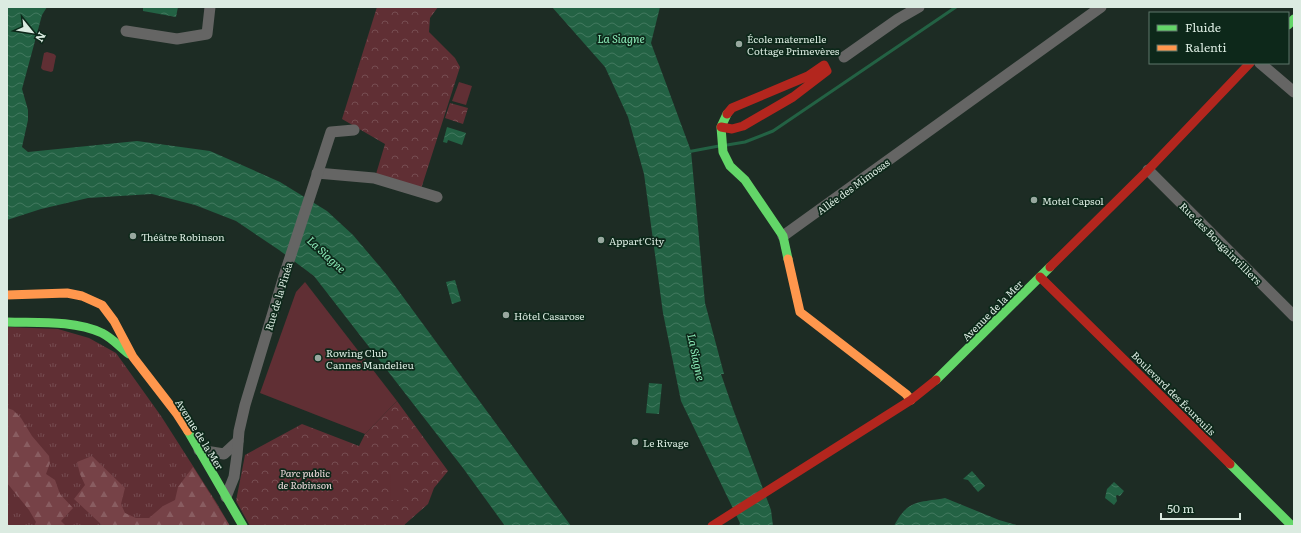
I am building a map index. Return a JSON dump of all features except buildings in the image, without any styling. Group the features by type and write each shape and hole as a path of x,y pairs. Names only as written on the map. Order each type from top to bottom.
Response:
{"main road":[{"name":"Avenue de la Mer","path":"712,526 911,400 935,381 1148,170 1249,64"},
{"path":"722,127 732,129 743,126 769,112 793,97 827,71 824,66 808,76 732,108 725,116 722,127 723,152 730,166 745,180 782,236 800,312 906,394 911,400"},
{"name":"Boulevard des Écureuils","path":"1040,277 1292,526"},
{"name":"Avenue de la Mer","path":"7,295 67,293 82,296 102,305 114,321 133,357 176,414 199,450 243,526"},
{"name":"Avenue de la Mer","path":"7,322 74,325 107,336 133,357"}],"street":[{"path":"126,31 176,39 207,34 210,7"},
{"path":"844,57 898,19 919,7"},
{"name":"Allée des Mimosas","path":"782,236 1101,7"},
{"path":"1261,64 1294,92"},
{"name":"Rue de la Pinéa","path":"226,497 234,477 238,456 238,441 245,405 317,172 331,132 354,130"},
{"name":"Rue des Bougainvilliers","path":"1148,170 1294,316"},
{"path":"317,172 374,178 437,197"},
{"path":"234,471 223,476 212,472 224,454 238,441"},
{"path":"199,450 224,454"}],"green space":[{"path":"377,7 438,7 430,18 429,32 455,58 460,67 421,189 376,174 385,144 342,119"},
{"path":"47,52 56,56 53,71 51,72 41,68 44,53"},
{"path":"459,82 472,86 466,105 452,101"},
{"path":"450,103 468,108 463,124 445,118"},
{"name":"Rowing Club Cannes Mandelieu","path":"305,282 397,401 365,434 260,393 296,292"},
{"path":"7,327 58,329 89,338 116,353 161,416 230,526 7,526"},
{"name":"Parc public de Robinson","path":"397,401 448,471 434,488 428,504 403,526 250,526 236,501 245,455 302,424 359,446 365,434"},
{"path":"7,408 13,410 21,418 32,436 49,456 50,463 46,474 55,480 60,494 73,508 61,521 66,526 34,526 36,522 29,510 7,483"},
{"path":"92,456 125,488 121,504 125,513 136,518 149,518 163,506 175,500 178,487 193,467 230,526 103,526 74,499 85,485 77,462"},
{"path":"390,474 404,474 404,500 391,500"}],"water":[{"path":"7,7 47,7 42,15 22,89 28,110 28,120 22,147 28,152 137,141 210,151 280,182 327,211 353,235 387,275 571,526 505,526 463,468 314,276 236,221 195,205 152,194 88,198 41,209 7,220"},
{"path":"143,7 178,7 176,17 143,11"},
{"name":"La Siagne","path":"552,7 660,7 651,43 691,151 705,303 724,374 721,374 771,510 773,526 739,526 740,523 681,401 663,313 644,174 628,117 605,67"},
{"path":"447,127 466,133 462,145 448,140 447,143 443,142"},
{"path":"455,280 461,301 452,304 446,282"},
{"path":"649,383 662,384 659,414 646,413"},
{"path":"972,471 985,486 978,492 968,480 963,479"},
{"path":"1114,482 1124,491 1120,496 1116,496 1117,501 1114,505 1105,498 1107,489"},
{"path":"945,498 999,520 1020,526 894,526 899,517 909,507 921,502"}],"waterway":[{"path":"727,145 745,142 773,131 956,7"},
{"path":"687,152 719,146"}],"traffic: fast":[{"path":"1289,24 1294,19"},
{"path":"727,114 721,127 723,152 730,166 745,180 783,236 788,259"},
{"path":"936,380 1050,267"},
{"path":"7,322 55,323 91,329 106,335 129,354"},
{"path":"188,431 243,526"},
{"path":"1230,464 1292,526"}],"traffic: slow":[{"path":"788,259 800,312 906,394 911,400"},
{"path":"7,295 67,293 82,296 102,305 114,321 133,357 177,414 188,431"}],"traffic: jam":[{"path":"1050,267 1148,170 1249,64"},
{"path":"721,127 732,129 743,126 793,97 827,71 824,65 808,76 732,108 727,114"},
{"path":"1040,277 1230,464"},
{"path":"712,526 911,400 936,380"}],"place":[{"name":"École maternelle Cottage Primevères","path":"739,44"},
{"name":"Motel Capsol","path":"1034,200"},
{"name":"Théâtre Robinson","path":"133,236"},
{"name":"Appart'City","path":"601,240"},
{"name":"Hôtel Casarose","path":"506,315"},
{"name":"Rowing Club Cannes Mandelieu","path":"318,358"},
{"name":"Le Rivage","path":"635,442"}]}
